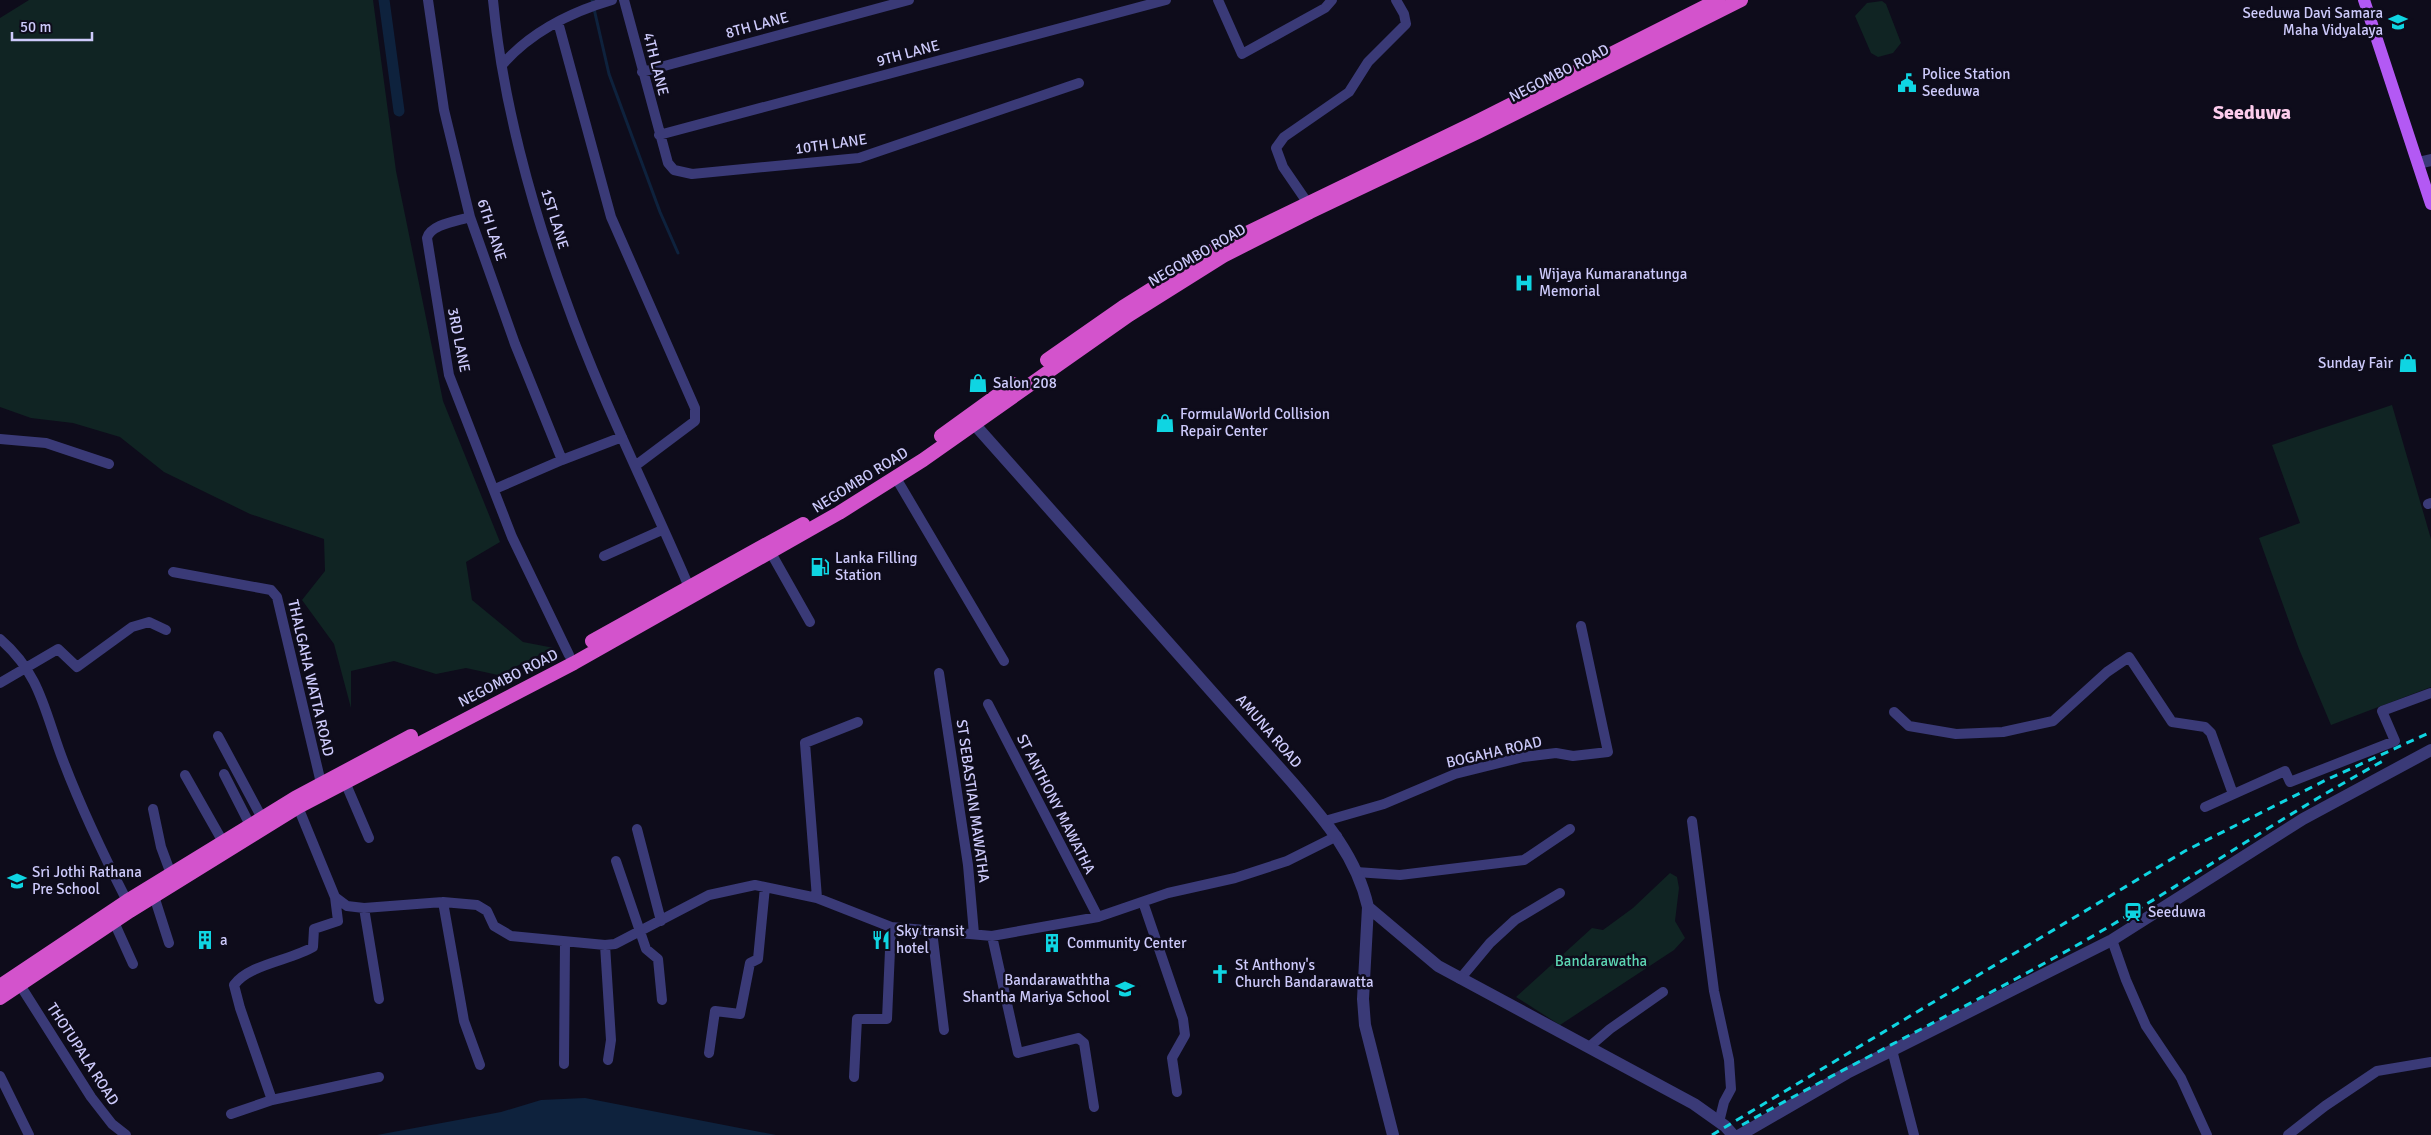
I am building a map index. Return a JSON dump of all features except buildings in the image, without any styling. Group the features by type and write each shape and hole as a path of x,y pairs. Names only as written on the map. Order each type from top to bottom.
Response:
{"highway":[{"name":"NEGOMBO ROAD","path":"0,998 154,896 298,807 574,663 771,553 896,478 1139,296 1220,246 1307,202 1447,136 1718,0"},
{"name":"NEGOMBO ROAD","path":"0,986 127,901 321,783 569,655 836,505 971,420 1129,315 1223,256 1310,212 1478,132 1741,0"}],"main road":[{"path":"2364,0 2431,204"}],"street":[{"name":"6TH LANE","path":"428,0 444,110 470,217 515,344 562,460"},
{"name":"1ST LANE","path":"493,0 502,66 530,192 562,290 622,437 689,587"},
{"path":"502,66 519,48 558,22 583,10 612,0"},
{"path":"624,2 636,0"},
{"name":"8TH LANE","path":"642,72 909,0"},
{"name":"9TH LANE","path":"659,135 1166,0"},
{"path":"1218,0 1242,54 1325,8 1332,0"},
{"path":"1307,202 1283,167 1276,148 1284,137 1349,92 1368,62 1406,24 1404,14 1396,0"},
{"name":"4TH LANE","path":"624,2 659,135"},
{"path":"558,22 611,217 695,408 695,421 635,466"},
{"name":"10TH LANE","path":"659,135 668,163 674,170 692,174 860,158 1080,83"},
{"path":"2418,163 2431,160"},
{"name":"3RD LANE","path":"470,217 434,229 427,238 449,375 464,417 495,489 512,537 569,655"},
{"name":"AMUNA ROAD","path":"971,420 1229,710 1337,836 1356,872 1368,907 1363,998 1365,1025 1393,1135"},
{"path":"495,489 622,437"},
{"path":"0,439 46,443 109,464"},
{"path":"896,478 1004,662"},
{"path":"604,556 662,530"},
{"path":"771,553 810,622"},
{"name":"THALGAHA WATTA ROAD","path":"173,572 271,590 277,597 321,783"},
{"path":"0,683 58,649 77,667 132,627 149,622 166,630"},
{"name":"BOGAHA ROAD","path":"1325,821 1384,804 1456,774 1514,760 1556,753 1573,756 1608,752 1581,626"},
{"path":"0,639 33,678 62,760 93,833 127,901"},
{"path":"1894,712 1909,726 1956,734 2003,732 2053,721 2107,672 2129,657 2172,722 2205,728 2211,733 2233,794"},
{"name":"ST SEBASTIAN MAWATHA","path":"939,673 968,865 974,934"},
{"path":"2205,807 2285,771 2290,782 2395,741 2382,711 2431,693"},
{"name":"ST ANTHONY MAWATHA","path":"988,704 1098,917"},
{"path":"817,898 805,744 858,722"},
{"path":"218,736 262,818"},
{"path":"1740,1135 1847,1073 2112,940 2303,819 2431,750"},
{"path":"224,774 250,825"},
{"path":"185,775 224,842"},
{"path":"345,782 369,838"},
{"path":"272,1100 240,1008 234,985 237,980 250,972 313,947 314,928 338,921 335,897 298,807"},
{"path":"153,808 161,847 171,874"},
{"path":"1692,821 1714,991 1729,1060 1731,1089 1724,1102 1719,1122"},
{"path":"637,829 661,921"},
{"path":"1356,872 1400,875 1524,860 1570,829"},
{"path":"335,897 347,906 364,908 442,902 478,905 488,911 494,926 511,936 605,946 615,944 709,895 755,885 817,898 891,927 992,936 1098,917 1168,893 1235,878 1288,860 1337,836"},
{"path":"616,861 648,953 654,954 658,959 662,1000"},
{"path":"709,1052 715,1012 740,1014 750,963 758,959 765,887"},
{"path":"1460,979 1490,943 1515,920 1560,893"},
{"path":"154,896 169,943"},
{"path":"442,902 464,1022 480,1065"},
{"path":"1143,902 1183,1019 1185,1035 1172,1058 1177,1092"},
{"path":"1368,907 1438,966 1694,1104 1733,1135"},
{"path":"364,908 379,999"},
{"path":"114,922 133,964"},
{"path":"854,1077 857,1019 887,1019 891,927"},
{"path":"932,931 944,1030"},
{"path":"992,936 1018,1053 1078,1038 1084,1043 1094,1107"},
{"path":"2112,940 2126,980 2146,1026 2181,1078 2207,1135"},
{"path":"564,1064 565,942"},
{"path":"605,946 611,1040 608,1060"},
{"name":"THOTUPALA ROAD","path":"20,984 91,1097 112,1124 126,1135"},
{"path":"1589,1047 1610,1029 1664,992"},
{"path":"1892,1050 1914,1135"},
{"path":"2288,1135 2377,1071 2431,1062"},
{"path":"0,1076 29,1135"},
{"path":"231,1114 272,1100 379,1077"}],"green space":[{"path":"29,0 373,0 396,171 443,401 500,542 466,562 472,600 523,642 554,648 498,675 466,668 436,674 394,661 351,671 351,708 334,644 302,600 325,571 324,539 250,514 164,472 120,437 73,423 31,418 0,407 0,18"},
{"path":"1882,1 1886,4 1901,43 1893,53 1878,57 1871,53 1855,16 1867,3"},
{"path":"2392,405 2431,539 2431,687 2331,725 2299,649 2259,538 2300,523 2272,445"},
{"name":"Bandarawatha","path":"1670,873 1677,877 1679,888 1675,921 1685,938 1674,950 1560,1025 1516,997 1592,928 1603,930 1633,908"}],"water":[{"path":"585,1098 776,1135 377,1135 501,1112 541,1100"}],"waterway":[{"path":"384,0 399,111"},
{"path":"592,0 609,74 660,212 678,253"}],"railway":[{"path":"1712,1135 2185,851 2326,780 2431,732"},
{"path":"1742,1125 2072,948 2304,806 2383,761"}],"place":[{"name":"Seeduwa Davi Samara Maha Vidyalaya","path":"2398,22"},
{"name":"Police Station Seeduwa","path":"1907,83"},
{"name":"Wijaya Kumaranatunga Memorial","path":"1524,283"},
{"name":"Sunday Fair","path":"2408,363"},
{"name":"Salon 208","path":"978,383"},
{"name":"FormulaWorld Collision Repair Center","path":"1165,423"},
{"name":"Lanka Filling Station","path":"820,567"},
{"name":"Sri Jothi Rathana Pre School","path":"17,881"},
{"name":"Seeduwa","path":"2133,912"},
{"name":"a","path":"205,940"},
{"name":"Sky transit hotel","path":"881,940"},
{"name":"Community Center","path":"1052,943"},
{"name":"St Anthony's Church Bandarawatta","path":"1220,974"},
{"name":"Bandarawaththa Shantha Mariya School","path":"1125,989"}],"district":[{"name":"Seeduwa","path":"2252,112"}]}
